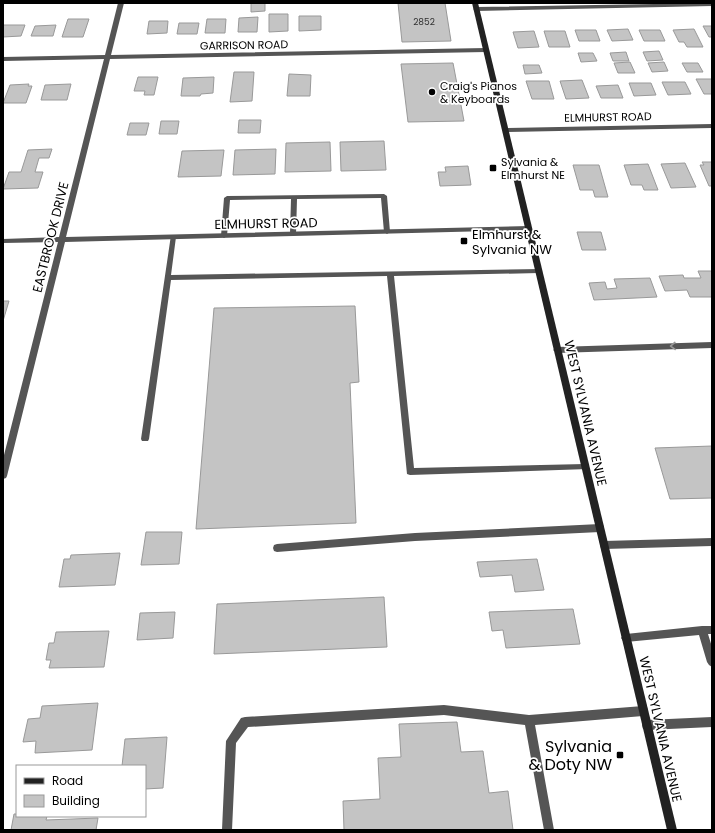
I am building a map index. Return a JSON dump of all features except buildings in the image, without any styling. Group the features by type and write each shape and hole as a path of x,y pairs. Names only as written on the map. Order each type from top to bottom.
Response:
{"main road":[{"name":"WEST SYLVANIA AVENUE","path":"475,6 672,830"}],"street":[{"name":"EASTBROOK DRIVE","path":"3,476 121,3"},
{"path":"475,6 712,4"},
{"name":"GARRISON ROAD","path":"3,59 486,50"},
{"name":"ELMHURST ROAD","path":"505,130 712,126"},
{"path":"224,236 227,198 384,196 387,232"},
{"path":"293,234 294,197"},
{"name":"ELMHURST ROAD","path":"3,242 529,228"},
{"path":"146,438 173,237"},
{"path":"168,278 539,271"},
{"path":"390,274 410,472 585,466"},
{"path":"557,350 712,345"},
{"path":"277,548 415,537 600,528"},
{"path":"604,545 712,542"},
{"path":"626,638 707,630 712,662"},
{"path":"227,830 231,741 245,722 444,710 529,720 644,711"},
{"path":"529,720 549,830"},
{"path":"647,725 712,722"}],"place":[{"name":"Craig's Pianos & Keyboards","path":"432,92"},
{"name":"Sylvania & Elmhurst NE","path":"493,168"},
{"name":"Elmhurst & Sylvania NW","path":"464,241"},
{"name":"Sylvania & Doty NW","path":"620,755"}]}
